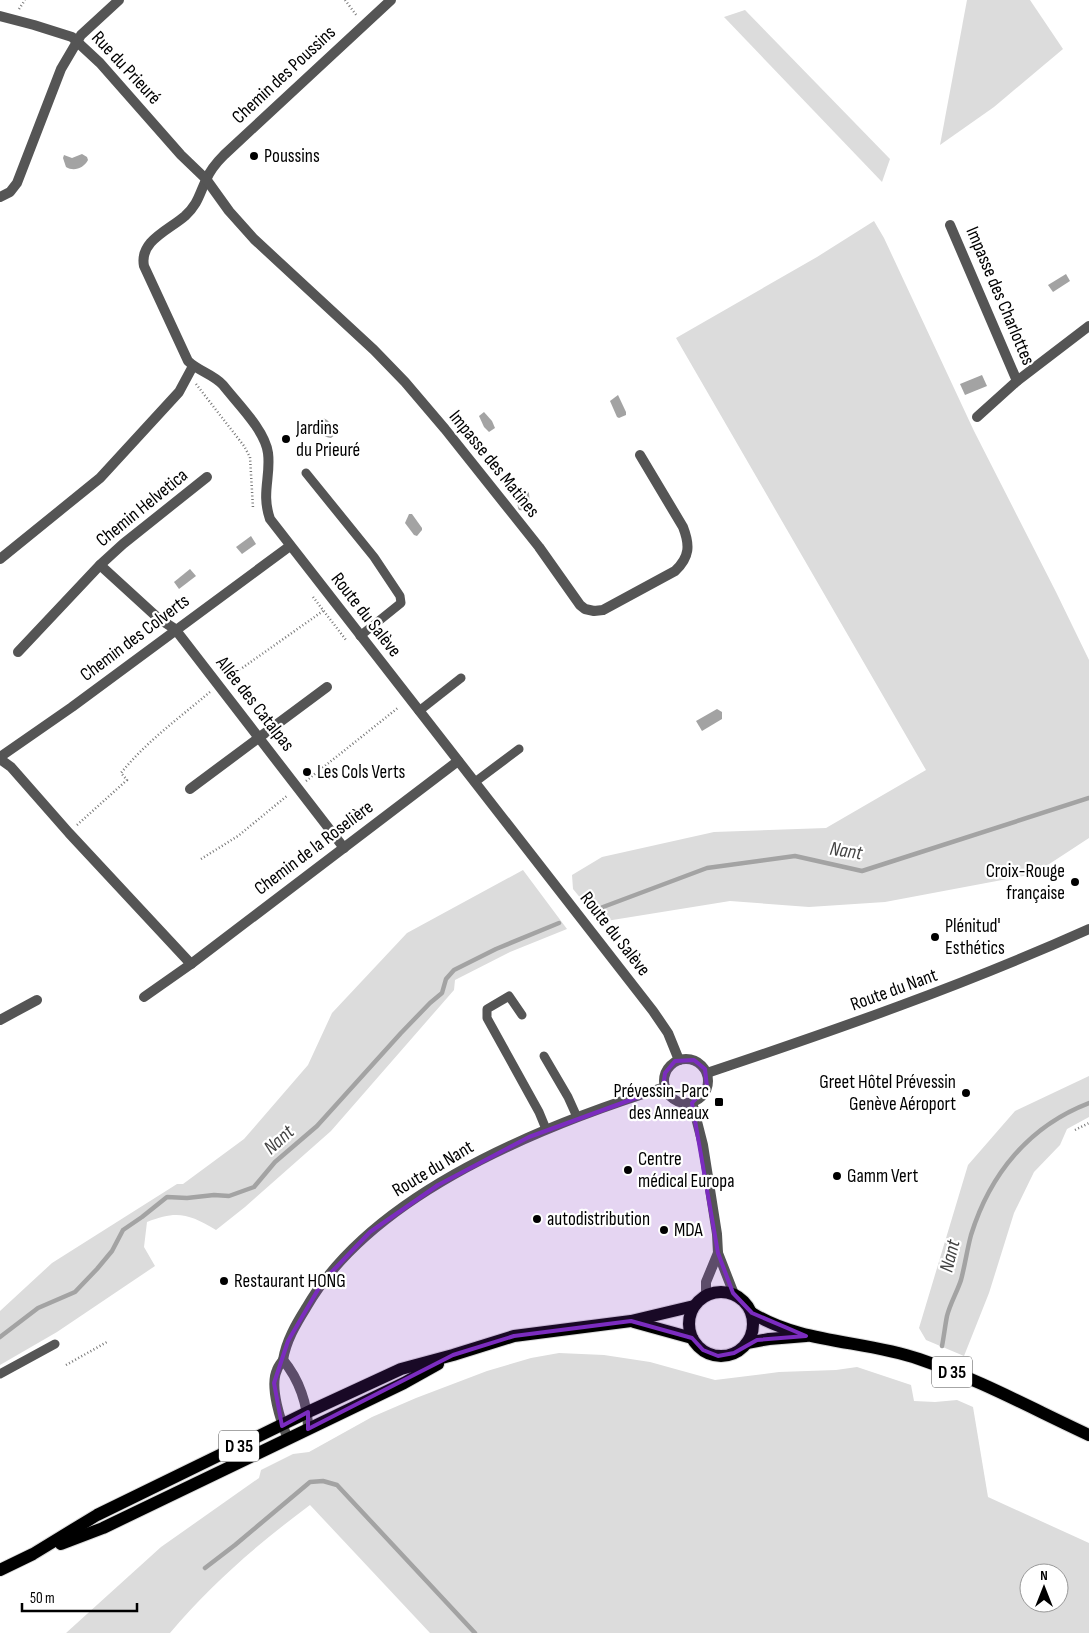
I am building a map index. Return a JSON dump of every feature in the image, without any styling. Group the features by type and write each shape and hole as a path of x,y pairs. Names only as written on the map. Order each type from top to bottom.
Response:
{"main road":[{"path":"722,1291 734,1294 743,1300 752,1312 753,1328 747,1343 734,1353 718,1356 703,1350 692,1338 689,1322 694,1306 706,1295 722,1291"},
{"name":"D 35","path":"33,1554 97,1515 308,1412 401,1369 514,1336 631,1321 694,1306"},
{"name":"D 35","path":"752,1312 760,1318 806,1336 874,1347 920,1359 967,1378 1089,1435"},
{"name":"D 35","path":"631,1321 692,1338"},
{"name":"D 35","path":"747,1343 769,1338 806,1336"},
{"name":"D 35","path":"0,1570 33,1554 103,1528 404,1383 454,1355"}],"street":[{"path":"0,197 10,192 17,183 61,70 81,35 119,0"},
{"name":"Chemin des Poussins","path":"206,179 224,155 391,0"},
{"name":"Rue du Prieuré","path":"0,16 62,33 78,41 100,63 181,155 206,179"},
{"name":"Route du Salève","path":"206,179 201,194 186,215 152,241 145,249 144,266 188,361 193,366 216,378 223,385 265,441 268,464 266,506 270,518 653,1011 668,1033 679,1060"},
{"name":"Impasse des Matines","path":"206,179 229,211 254,239 374,350 405,382 451,436 539,547 580,605 585,609 594,611 611,606 684,563 688,540 684,527 640,455"},
{"name":"Impasse des Charlottes","path":"950,225 1017,381"},
{"path":"978,416 1017,381 1089,326"},
{"path":"0,559 100,478 179,392 193,366"},
{"name":"Chemin Helvetica","path":"18,652 100,565 207,478"},
{"name":"Chemin des Colverts","path":"0,758 290,546"},
{"name":"Chemin Helvetica","path":"100,565 158,618 175,629"},
{"name":"Allée des Catalpas","path":"175,629 344,848"},
{"path":"190,789 327,686"},
{"path":"0,758 11,767 69,833 191,964"},
{"name":"Chemin de la Roselière","path":"144,997 191,964 458,761"},
{"name":"Route du Nant","path":"707,1073 919,1000 1089,929"},
{"path":"0,1020 36,1000"},
{"path":"679,1060 694,1060 702,1065 707,1073 708,1082 705,1091 700,1098 692,1102 682,1103 673,1099 664,1087 665,1073 670,1064 679,1060"},
{"name":"Route du Nant","path":"288,1439 282,1426 276,1399 274,1383 276,1370 284,1360 288,1341 310,1300 336,1264 370,1232 394,1213 438,1184 488,1157 546,1129 664,1087"},
{"path":"692,1102 703,1145 717,1234 718,1253 734,1294"},
{"path":"706,1295 706,1282 718,1253"},
{"path":"284,1360 296,1379 308,1412 308,1429"}],"lane":[{"path":"306,473 374,557 400,596 401,603 360,636"},
{"path":"419,711 461,678"},
{"path":"475,782 519,749"},
{"path":"522,1015 509,996 487,1009 487,1018 539,1112 546,1129"},
{"path":"544,1056 568,1097 577,1117"},
{"path":"0,1374 55,1344"}],"path":[{"path":"345,0 365,24"},
{"path":"69,833 127,780"},
{"path":"1075,1130 1089,1123"},
{"path":"66,1365 107,1342"}],"highlighted area":[{"path":"694,1060 705,1069 707,1087 692,1103 718,1253 733,1293 752,1313 806,1336 757,1340 734,1353 718,1356 703,1350 692,1338 631,1321 514,1336 453,1355 308,1429 308,1412 282,1426 274,1383 288,1341 323,1281 370,1232 438,1185 529,1137 663,1088 665,1073 675,1061"}],"shaded area":[{"path":"967,0 1030,0 1063,49 994,107 940,145"},
{"path":"745,10 890,159 882,182 724,17"},
{"path":"82,154 88,160 84,165 75,169 66,167 64,155 72,158"},
{"path":"874,221 884,238 974,431 1089,660 1089,838 1034,874 885,902 809,907 730,901 600,922 573,889 572,875 602,857 714,832 826,828 926,770 676,338 817,257"},
{"path":"1066,274 1070,281 1053,292 1048,285"},
{"path":"982,375 987,386 965,395 960,384"},
{"path":"618,395 626,412 626,415 619,418 610,401"},
{"path":"484,412 495,428 489,432 484,427 479,416"},
{"path":"322,418 329,422 334,429 336,434 331,438 323,435 320,430 318,421"},
{"path":"522,489 529,493 530,506 527,511 519,510 518,508"},
{"path":"409,514 412,514 422,528 417,536 414,535 405,523"},
{"path":"251,536 256,544 242,554 236,547"},
{"path":"190,569 196,576 179,589 174,582"},
{"path":"717,709 722,712 722,719 702,731 696,721"},
{"path":"523,870 567,929 510,952 455,980 454,990 331,1131 245,1207 216,1230 190,1217 175,1215 147,1222 144,1247 155,1266 57,1332 0,1365 0,1311 52,1263 177,1184 183,1184 244,1139 308,1065 332,1013 407,933"},
{"path":"1089,1076 1089,1117 1067,1129 1060,1145 1034,1172 1014,1213 989,1293 964,1356 926,1340 919,1328 968,1165 1015,1111"},
{"path":"559,1353 604,1355 650,1362 715,1380 779,1372 836,1370 857,1367 911,1385 914,1401 957,1400 973,1407 988,1497 1089,1543 1089,1633 430,1633 310,1505 236,1565 170,1633 66,1633 161,1547 259,1478 261,1470 293,1454 309,1452 372,1417 487,1371 531,1358"}],"waterway":[{"name":"Nant","path":"595,910 707,868 795,856 862,871 1089,798"},
{"name":"Nant","path":"0,1337 38,1308 75,1292 112,1251 123,1230 167,1197 229,1196 254,1187 275,1162 317,1126 401,1033 442,993 446,979 454,970 496,949 559,923"},
{"name":"Nant","path":"942,1346 947,1316 961,1280 971,1235 979,1213 1001,1172 1030,1139 1067,1113 1089,1103"},
{"path":"205,1568 310,1482 323,1481 337,1485 475,1633"}],"place":[{"name":"Poussins","path":"254,156"},
{"name":"Jardins du Prieuré","path":"286,439"},
{"name":"Les Cols Verts","path":"307,772"},
{"name":"Croix-Rouge française","path":"1075,882"},
{"name":"Plénitud' Esthétics","path":"935,937"},
{"name":"Greet Hôtel Prévessin Genève Aéroport","path":"966,1093"},
{"name":"Prévessin-Parc des Anneaux","path":"719,1102"},
{"name":"Centre médical Europa","path":"628,1170"},
{"name":"Gamm Vert","path":"837,1176"},
{"name":"autodistribution","path":"537,1219"},
{"name":"MDA","path":"664,1230"},
{"name":"Restaurant HONG","path":"224,1281"}]}
